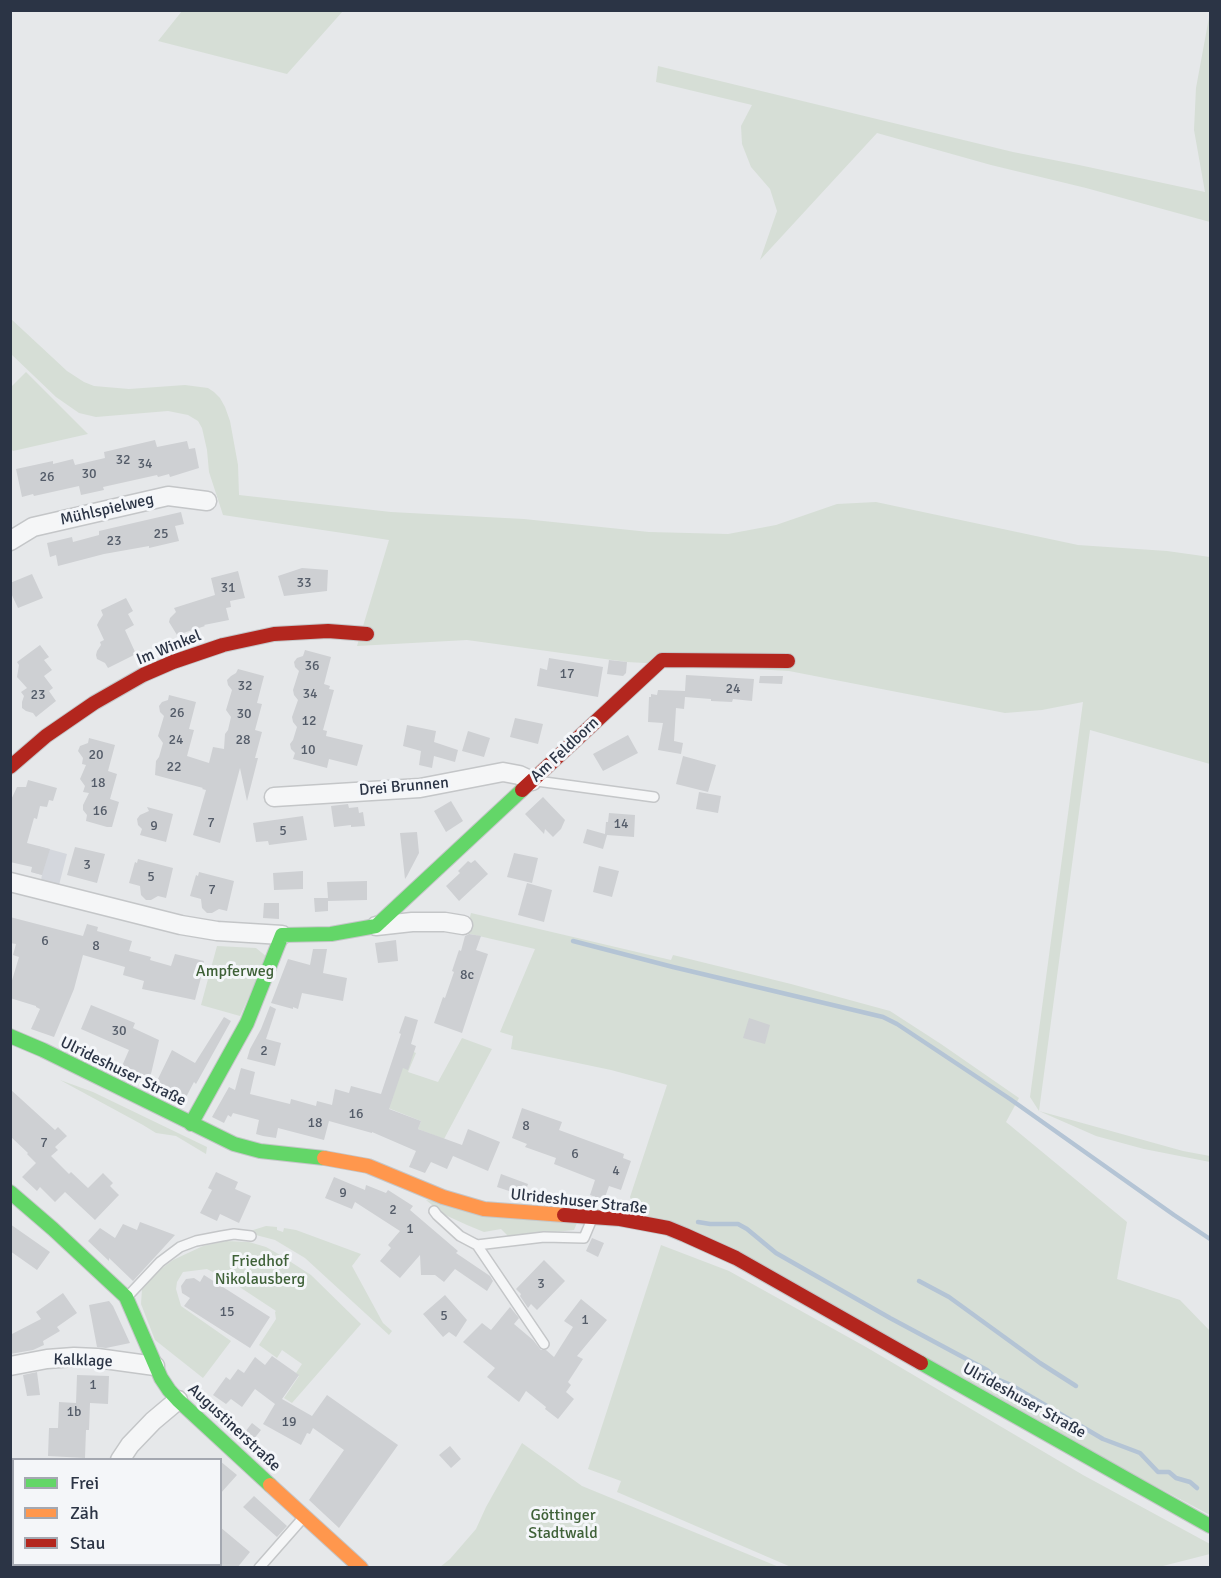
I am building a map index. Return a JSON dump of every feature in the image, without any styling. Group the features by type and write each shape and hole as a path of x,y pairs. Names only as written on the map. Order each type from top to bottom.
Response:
{"street":[{"name":"Mühlspielweg","path":"11,539 33,527 168,496 207,501"},
{"name":"Im Winkel","path":"10,767 46,736 94,703 143,675 173,662 223,645 274,634 328,631 367,634"},
{"name":"Am Feldborn","path":"376,926 662,660 788,661"},
{"name":"Drei Brunnen","path":"274,797 420,788 503,772 519,775 532,781"},
{"path":"10,882 181,925 217,931 282,935 331,934 412,922 445,922 463,925"},
{"path":"191,1124 247,1023 282,935"},
{"name":"Ulrideshuser Straße","path":"10,1036 234,1144 260,1151 329,1159 368,1167 443,1197 484,1209 593,1216 668,1228 736,1258 1210,1526"},
{"name":"Augustinerstraße","path":"10,1192 126,1297 156,1366 169,1390 178,1400 361,1568"},
{"name":"Kalklage","path":"10,1366 74,1357 156,1366"},
{"path":"121,1458 153,1421 178,1400"}],"lane":[{"path":"532,781 654,797"},
{"path":"434,1211 460,1236 477,1245 544,1344"},
{"path":"477,1245 544,1237 584,1238 593,1216"},
{"path":"126,1297 160,1262 180,1247 196,1241 234,1234 251,1236"},
{"path":"260,1568 305,1516"}],"shaded area":[{"path":"38,846 67,854 59,885 41,880 42,875 31,872"}],"green space":[{"path":"182,11 343,11 287,74 158,41"},
{"path":"1210,12 1210,222 877,133 760,260 777,211 770,189 751,167 742,144 741,126 752,105 656,82 658,66 1013,152 1205,192 1194,130 1196,88"},
{"path":"10,318 67,371 94,386 129,389 185,385 208,388 214,392 225,407 230,421 238,465 239,495 391,512 524,519 649,532 728,534 776,525 837,504 876,502 1078,545 1167,551 1210,557 1210,764 1090,730 1039,1111 1030,1097 1083,702 1042,710 1005,713 789,671 627,662 467,640 357,646 389,540 223,515 209,472 207,450 198,421 188,415 168,411 96,417 79,413 56,397 11,354"},
{"path":"26,372 88,434 13,451 11,449 11,387"},
{"path":"471,913 671,960 673,955 890,1011 1019,1098 1006,1122 1127,1222 1117,1279 1180,1300 1210,1331 1210,1515 636,1211 630,1197 667,1085 611,1070 511,1049 513,1036 500,1032 535,949 466,933"},
{"name":"Ampferweg","path":"217,946 256,948 267,957 240,1016 201,1005"},
{"path":"462,1038 492,1049 444,1139 418,1129 421,1121 388,1108 409,1050 416,1053 408,1072 438,1082"},
{"path":"60,1080 93,1092 207,1147 206,1154 176,1136 156,1133"},
{"path":"1039,1111 1183,1151 1210,1156 1210,1162 1144,1149 1096,1136"},
{"path":"426,1200 577,1223 574,1230 509,1237 501,1229 484,1232 467,1225 443,1214"},
{"path":"266,1226 277,1227 277,1230 283,1232 284,1228 296,1230 361,1254 352,1266 383,1323 392,1331 389,1335 305,1258 275,1240 252,1234 250,1231"},
{"name":"Friedhof Nikolausberg","path":"226,1241 249,1242 266,1247 280,1255 311,1275 361,1324 292,1403 284,1398 299,1376 296,1373 302,1364 282,1350 277,1358 259,1345 276,1319 276,1311 207,1269 183,1272 176,1289 181,1306 231,1341 203,1378 155,1340 141,1304 142,1289 154,1274 173,1260 203,1246"},
{"path":"661,1245 729,1271 866,1347 1083,1475 1210,1544 1210,1554 1155,1568 791,1567 617,1492 621,1481 588,1469"},
{"name":"Göttinger Stadtwald","path":"522,1443 582,1486 779,1567 440,1567 476,1529"}],"building":[{"path":"155,440 157,447 187,441 189,449 195,448 199,468 170,477 169,474 158,477 157,475 103,487 104,490 81,495 79,486 22,497 16,469 73,459 75,465 105,458 104,452"},
{"path":"181,512 184,524 175,526 179,541 104,554 58,566 56,555 50,557 47,543 72,537 73,542 99,535 99,531"},
{"path":"302,568 328,570 327,591 284,596 278,576"},
{"path":"238,571 245,598 230,601 231,607 226,608 229,620 204,625 177,635 169,622 176,612 174,608 215,595 211,578"},
{"path":"32,574 43,598 18,608 10,591 10,583"},
{"path":"126,598 133,611 128,614 134,625 125,630 136,654 108,668 105,663 97,659 100,642 104,640 97,625 103,615 101,610"},
{"path":"40,645 49,657 44,660 52,670 44,676 53,688 49,691 56,701 36,717 22,708 24,696 21,692 27,688 17,677 19,665 17,662"},
{"path":"305,650 331,657 324,684 334,690 323,730 327,731 326,736 363,745 357,766 329,759 327,768 293,759 295,753 290,744 297,727 292,717 298,700 293,690 299,671 294,662 303,656"},
{"path":"549,658 603,667 598,697 537,686 540,668 547,670"},
{"path":"609,660 627,662 626,673 623,676 607,674"},
{"path":"238,669 264,676 257,703 262,704 255,730 262,732 247,801 240,768 220,843 193,835 206,790 155,775 156,761 163,743 158,736 164,716 159,706 168,700 169,695 196,702 189,729 194,730 187,756 209,763 213,747 224,749 225,734 231,717 226,710 232,690 227,680"},
{"path":"686,675 754,679 752,701 733,699 732,702 711,701 711,699 685,697 684,709 676,708 674,741 683,743 681,754 658,750 663,723 648,722 649,697 651,694 657,695 658,690 685,691"},
{"path":"760,676 783,676 782,684 759,683"},
{"path":"515,718 543,724 538,744 510,737"},
{"path":"407,725 436,731 434,742 458,750 455,762 434,756 432,768 419,765 421,751 403,746"},
{"path":"468,731 490,738 484,757 462,751"},
{"path":"628,735 638,753 603,771 593,754"},
{"path":"89,738 115,745 108,771 117,774 110,799 119,802 112,827 86,821 87,815 83,810 89,793 83,792 85,786 80,779 86,765 82,764 83,758 78,751 80,746 88,743"},
{"path":"683,756 716,765 708,792 676,784"},
{"path":"28,780 57,788 53,801 49,800 47,807 40,806 27,843 50,849 42,875 31,872 32,867 10,862 10,802 17,787 26,787"},
{"path":"699,792 721,796 718,813 696,809"},
{"path":"543,797 565,820 561,829 553,837 545,829 544,834 525,814"},
{"path":"451,801 463,821 446,832 434,811"},
{"path":"348,804 349,808 358,807 359,813 363,812 365,826 334,827 331,806"},
{"path":"147,807 173,814 166,842 140,835 142,829 137,819 149,811"},
{"path":"609,813 635,815 634,837 607,835 603,849 583,843 587,829 605,834"},
{"path":"303,816 307,840 269,845 268,841 256,842 253,823"},
{"path":"417,832 419,853 405,879 400,833"},
{"path":"75,847 105,854 97,883 67,875"},
{"path":"514,853 538,858 532,883 507,877"},
{"path":"138,859 173,868 166,898 158,896 146,900 141,895 140,886 129,883"},
{"path":"475,860 488,874 459,901 446,886 460,873 458,871 468,861 471,863"},
{"path":"599,866 619,871 612,897 593,892"},
{"path":"303,871 303,889 274,890 273,873"},
{"path":"199,872 234,881 227,911 219,909 207,913 202,908 201,899 190,896"},
{"path":"367,881 367,900 328,901 328,911 315,912 314,898 328,898 327,882"},
{"path":"527,883 552,890 544,922 518,915"},
{"path":"264,903 279,903 279,919 263,918"},
{"path":"10,917 83,936 87,924 98,927 97,931 132,941 129,951 171,966 175,954 204,961 195,1000 142,989 144,981 123,975 125,967 83,955 74,989 54,1037 31,1029 40,1009 10,998 10,987 19,957 13,955 16,944 10,943"},
{"path":"469,934 481,936 476,950 488,954 462,1033 434,1023 454,972 452,971 459,950 461,951 465,936"},
{"path":"396,940 398,961 378,963 375,943"},
{"path":"313,949 327,949 323,973 347,978 343,1001 302,993 298,1009 271,1003 288,959 310,965"},
{"path":"91,1005 135,1023 133,1028 159,1040 150,1078 122,1066 129,1050 81,1029"},
{"path":"270,1006 276,1009 266,1039 281,1043 275,1066 247,1059"},
{"path":"405,1016 418,1020 411,1044 416,1046 408,1070 403,1068 389,1109 421,1121 418,1129 462,1145 468,1129 500,1142 488,1171 453,1156 447,1169 431,1162 425,1173 409,1167 416,1151 372,1132 329,1121 324,1140 278,1128 276,1138 263,1136 256,1134 259,1120 233,1113 231,1117 228,1115 224,1123 212,1117 229,1087 235,1090 241,1068 255,1072 250,1094 290,1104 291,1099 316,1106 317,1101 332,1105 335,1089 349,1093 351,1086 381,1094"},
{"path":"224,1017 231,1021 183,1103 168,1096 171,1090 156,1083 172,1050 195,1063"},
{"path":"749,1018 770,1025 765,1044 743,1038"},
{"path":"10,1089 55,1130 58,1127 67,1136 55,1147 58,1150 51,1156 69,1174 71,1172 88,1188 103,1173 113,1183 110,1186 119,1195 95,1220 65,1192 55,1202 40,1187 37,1191 22,1177 36,1163 10,1136"},
{"path":"522,1108 562,1122 559,1130 624,1154 623,1158 631,1161 621,1190 609,1186 604,1200 590,1195 595,1180 554,1164 556,1158 525,1147 527,1144 512,1138"},
{"path":"216,1172 238,1182 235,1189 251,1196 239,1223 220,1214 217,1221 200,1213 212,1190 208,1188"},
{"path":"501,1174 528,1184 524,1196 497,1187"},
{"path":"334,1177 365,1190 366,1185 386,1193 388,1190 413,1206 410,1210 458,1251 456,1253 490,1276 493,1281 487,1291 455,1269 444,1282 435,1275 421,1275 420,1255 400,1278 380,1261 391,1248 388,1245 400,1231 355,1202 352,1209 325,1198"},
{"path":"140,1222 175,1235 133,1281 88,1241 100,1228 115,1238 123,1224 137,1230"},
{"path":"10,1224 50,1252 37,1270 10,1251"},
{"path":"592,1238 604,1243 598,1257 586,1251"},
{"path":"544,1260 565,1281 537,1310 531,1304 528,1308 516,1289"},
{"path":"204,1275 270,1317 250,1348 184,1306 190,1298 182,1293 181,1286 186,1279 194,1278 200,1282"},
{"path":"63,1293 77,1313 57,1327 60,1331 43,1341 44,1345 33,1350 10,1354 10,1335 41,1319 36,1312"},
{"path":"445,1295 467,1320 456,1337 449,1332 443,1337 423,1314"},
{"path":"581,1299 607,1320 577,1356 583,1359 568,1382 571,1385 566,1392 574,1399 558,1419 526,1391 519,1402 487,1377 495,1368 463,1342 482,1323 491,1330 510,1307 519,1318 514,1324 541,1350 546,1350 554,1357 573,1327 564,1321"},
{"path":"109,1301 130,1343 106,1348 97,1347 89,1305"},
{"path":"272,1356 299,1375 282,1399 312,1416 327,1395 398,1445 339,1528 309,1500 344,1450 313,1428 310,1434 307,1433 301,1445 263,1424 275,1404 255,1389 242,1407 231,1399 226,1404 213,1395 226,1377 230,1380 238,1369 244,1373 255,1357 265,1365"},
{"path":"37,1372 40,1395 27,1396 23,1375"},
{"path":"77,1375 109,1376 108,1404 90,1403 85,1458 48,1456 49,1428 58,1428 59,1402 76,1403"},
{"path":"252,1423 261,1430 249,1445 241,1437"},
{"path":"450,1446 461,1459 451,1468 439,1455"},
{"path":"222,1463 237,1475 222,1492"},
{"path":"254,1496 287,1526 277,1537 243,1507"},
{"path":"222,1529 250,1552 237,1568 220,1568 222,1566"}],"waterway":[{"path":"573,941 883,1017 1010,1099 1210,1239"},
{"path":"698,1222 738,1224 776,1253 987,1370 997,1379 1103,1439 1140,1453 1158,1472 1169,1472 1197,1488"},
{"path":"919,1281 949,1297 1040,1363 1076,1386"}],"traffic: fast":[{"path":"191,1124 247,1023 282,935 331,934 376,926 522,790"},
{"path":"10,1036 234,1144 260,1151 324,1158"},
{"path":"10,1192 126,1297 161,1378 169,1390 270,1485"},
{"path":"921,1363 1210,1526"}],"traffic: slow":[{"path":"324,1158 368,1166 443,1197 484,1209 564,1215"},
{"path":"270,1485 361,1568"}],"traffic: jam":[{"path":"10,767 46,736 94,703 143,675 173,662 223,645 274,634 328,631 367,634"},
{"path":"522,790 662,660 788,661"},
{"path":"564,1215 620,1219 668,1228 685,1235 736,1258 921,1363"}]}
